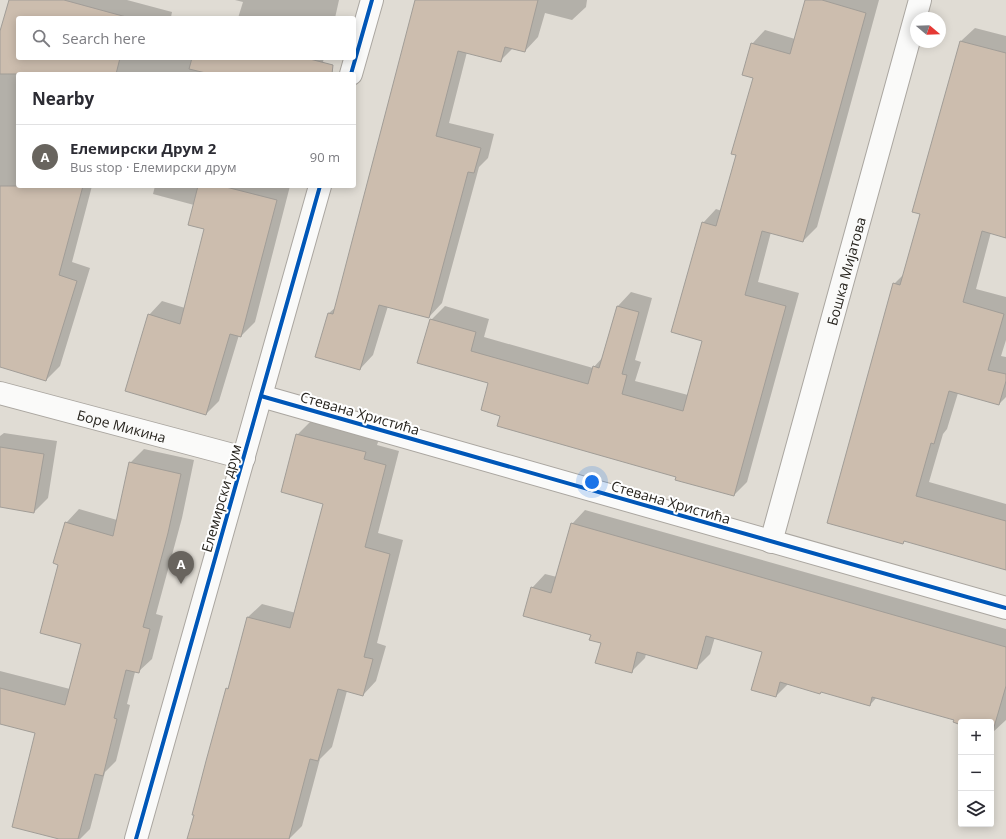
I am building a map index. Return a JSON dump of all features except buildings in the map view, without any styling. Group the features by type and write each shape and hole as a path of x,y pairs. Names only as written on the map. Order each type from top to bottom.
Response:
{"street":[{"path":"356,56 372,0"},
{"name":"Бошка Мијатова","path":"771,542 920,0"},
{"path":"352,72 355,60"},
{"name":"Елемирски друм","path":"136,839 319,188"},
{"name":"Боре Микина","path":"0,393 244,458"},
{"name":"Стевана Христића","path":"261,396 1006,608"}],"cycle path":[{"path":"356,56 372,0"},
{"path":"352,72 355,60"},
{"path":"136,839 319,188"},
{"path":"261,396 1006,608"}],"place":[{"name":"Елемирски Друм 2","path":"181,584"}]}
